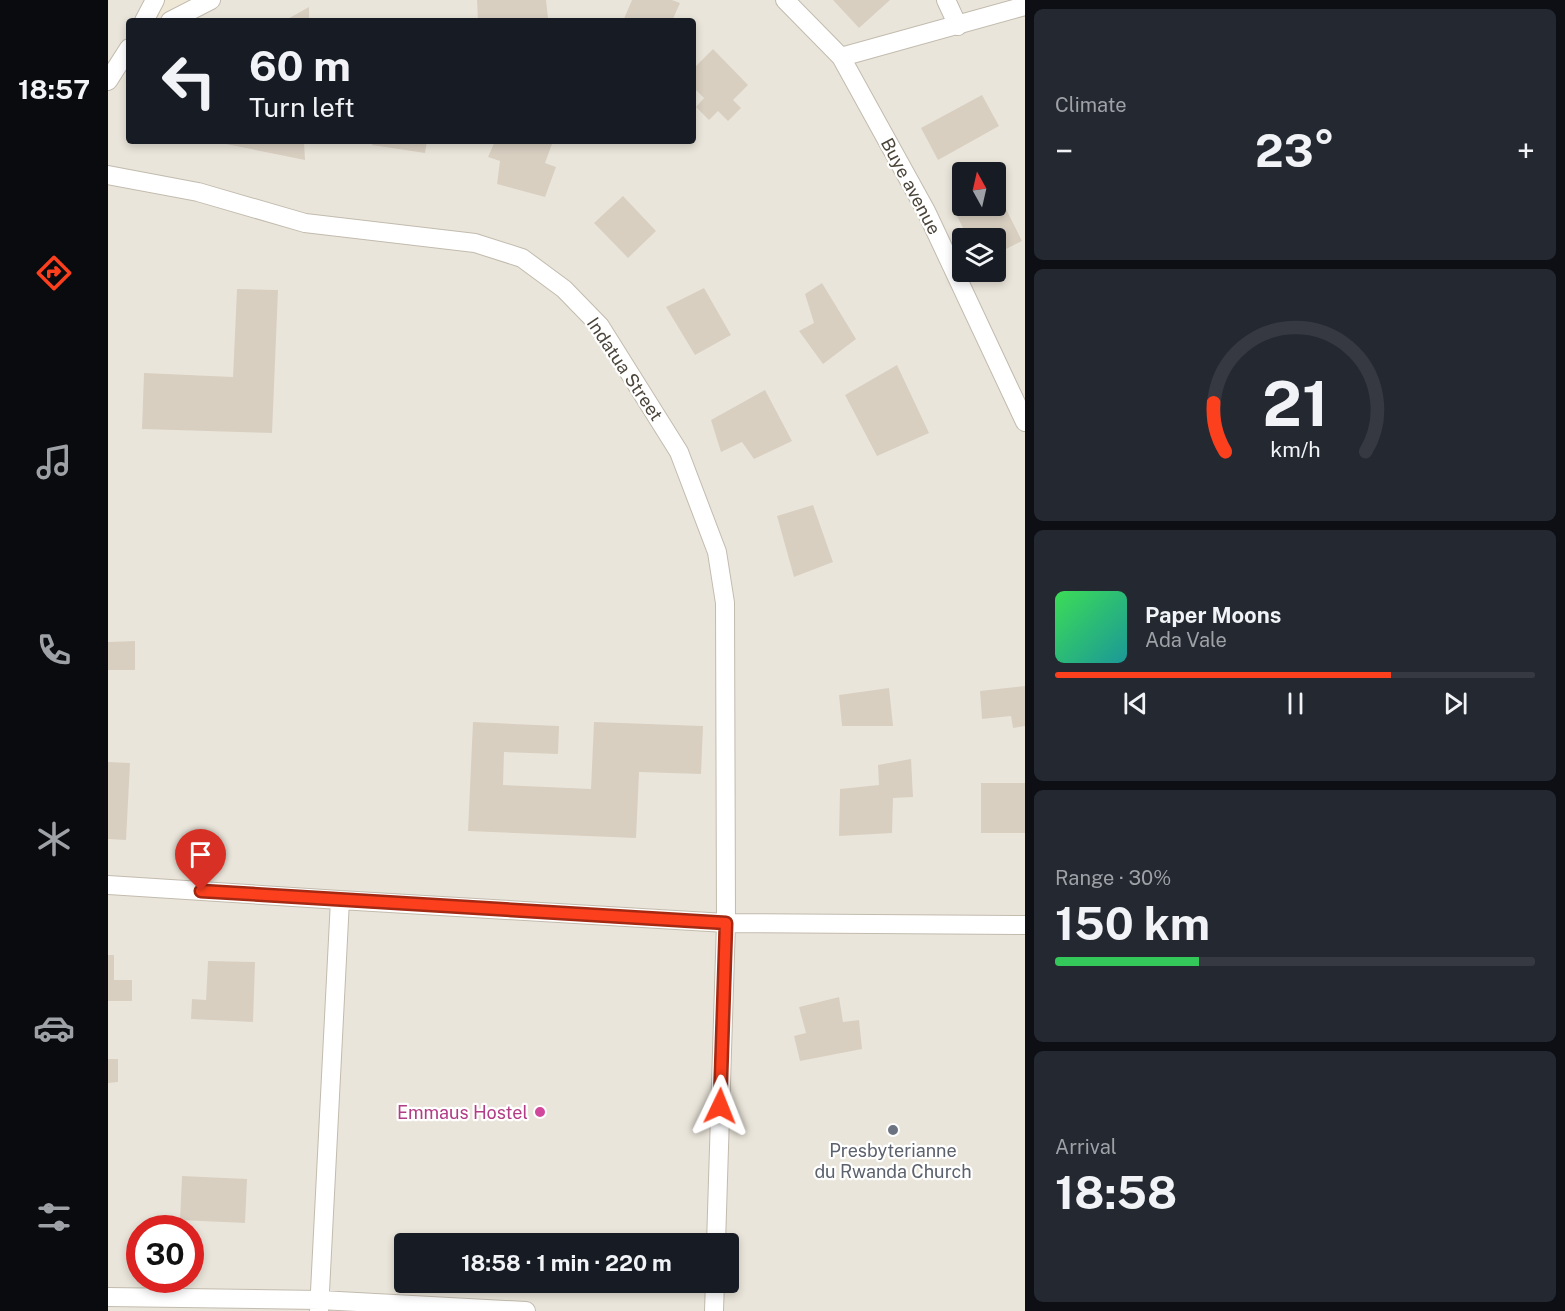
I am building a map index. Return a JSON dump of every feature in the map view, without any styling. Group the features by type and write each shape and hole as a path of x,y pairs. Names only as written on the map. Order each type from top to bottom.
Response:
{"street":[{"path":"146,18 155,0"},
{"path":"176,18 211,0"},
{"name":"Buye avenue","path":"785,0 841,57 926,211 1025,422"},
{"path":"946,0 958,26"},
{"path":"841,57 1025,6"},
{"path":"108,81 126,53"},
{"name":"Indatua Street","path":"108,175 198,192 306,223 476,243 522,258 564,288 600,326 679,452 717,552 725,603 726,923 716,1233"},
{"path":"108,885 726,923 1025,925"},
{"path":"320,1306 340,900"},
{"path":"714,1311 715,1293"},
{"path":"108,1297 320,1306 526,1311"}],"shaded area":[{"path":"108,0 1025,0 1025,1311 108,1311"},
{"path":"155,0 211,0 176,18 146,18"}],"building":[{"path":"477,0 546,0 548,18 478,18"},
{"path":"632,0 672,0 680,3 673,18 624,18"},
{"path":"833,0 890,0 859,28"},
{"path":"309,7 309,18 289,18"},
{"path":"713,49 748,85 733,100 741,108 728,121 718,111 709,120 696,107 704,98 696,90 696,66"},
{"path":"982,95 999,126 938,160 921,128"},
{"path":"226,144 304,144 305,160"},
{"path":"372,144 426,144 425,153"},
{"path":"494,144 552,144 545,163 556,167 545,197 497,184 500,161 488,157"},
{"path":"623,196 656,231 628,258 594,223"},
{"path":"1006,209 1022,241 1006,249 1006,228 963,228 957,216 1006,216"},
{"path":"822,283 856,339 823,364 799,331 814,323 805,294"},
{"path":"704,288 731,335 695,355 666,307"},
{"path":"237,289 278,290 272,433 142,429 144,373 233,377"},
{"path":"897,365 929,433 877,456 845,395"},
{"path":"765,390 792,441 754,459 742,442 721,452 711,420"},
{"path":"813,505 833,562 794,577 777,516"},
{"path":"135,641 135,670 108,670 108,642"},
{"path":"1025,686 1025,726 1013,728 1011,716 982,719 980,691"},
{"path":"889,688 893,726 842,726 839,695"},
{"path":"473,722 559,726 558,754 504,752 503,785 591,789 594,722 703,726 701,774 639,772 636,838 468,831"},
{"path":"911,759 913,797 893,798 892,833 839,836 840,789 879,785 878,765"},
{"path":"108,762 130,763 126,840 108,839"},
{"path":"981,783 1025,783 1025,833 981,833"},
{"path":"108,955 114,955 114,980 132,980 132,1001 108,1001"},
{"path":"208,961 255,962 253,1022 191,1019 192,999 206,1000"},
{"path":"839,997 843,1022 859,1020 862,1049 800,1061 794,1036 806,1033 799,1007"},
{"path":"108,1059 118,1059 118,1082 108,1083"},
{"path":"182,1176 247,1179 245,1223 204,1221 204,1215 180,1215"}],"place":[{"name":"Emmaus Hostel","path":"540,1112"},
{"name":"Presbyterianne du Rwanda Church","path":"893,1130"}],"route":[{"path":"201,891 726,923 720,1106"}]}
